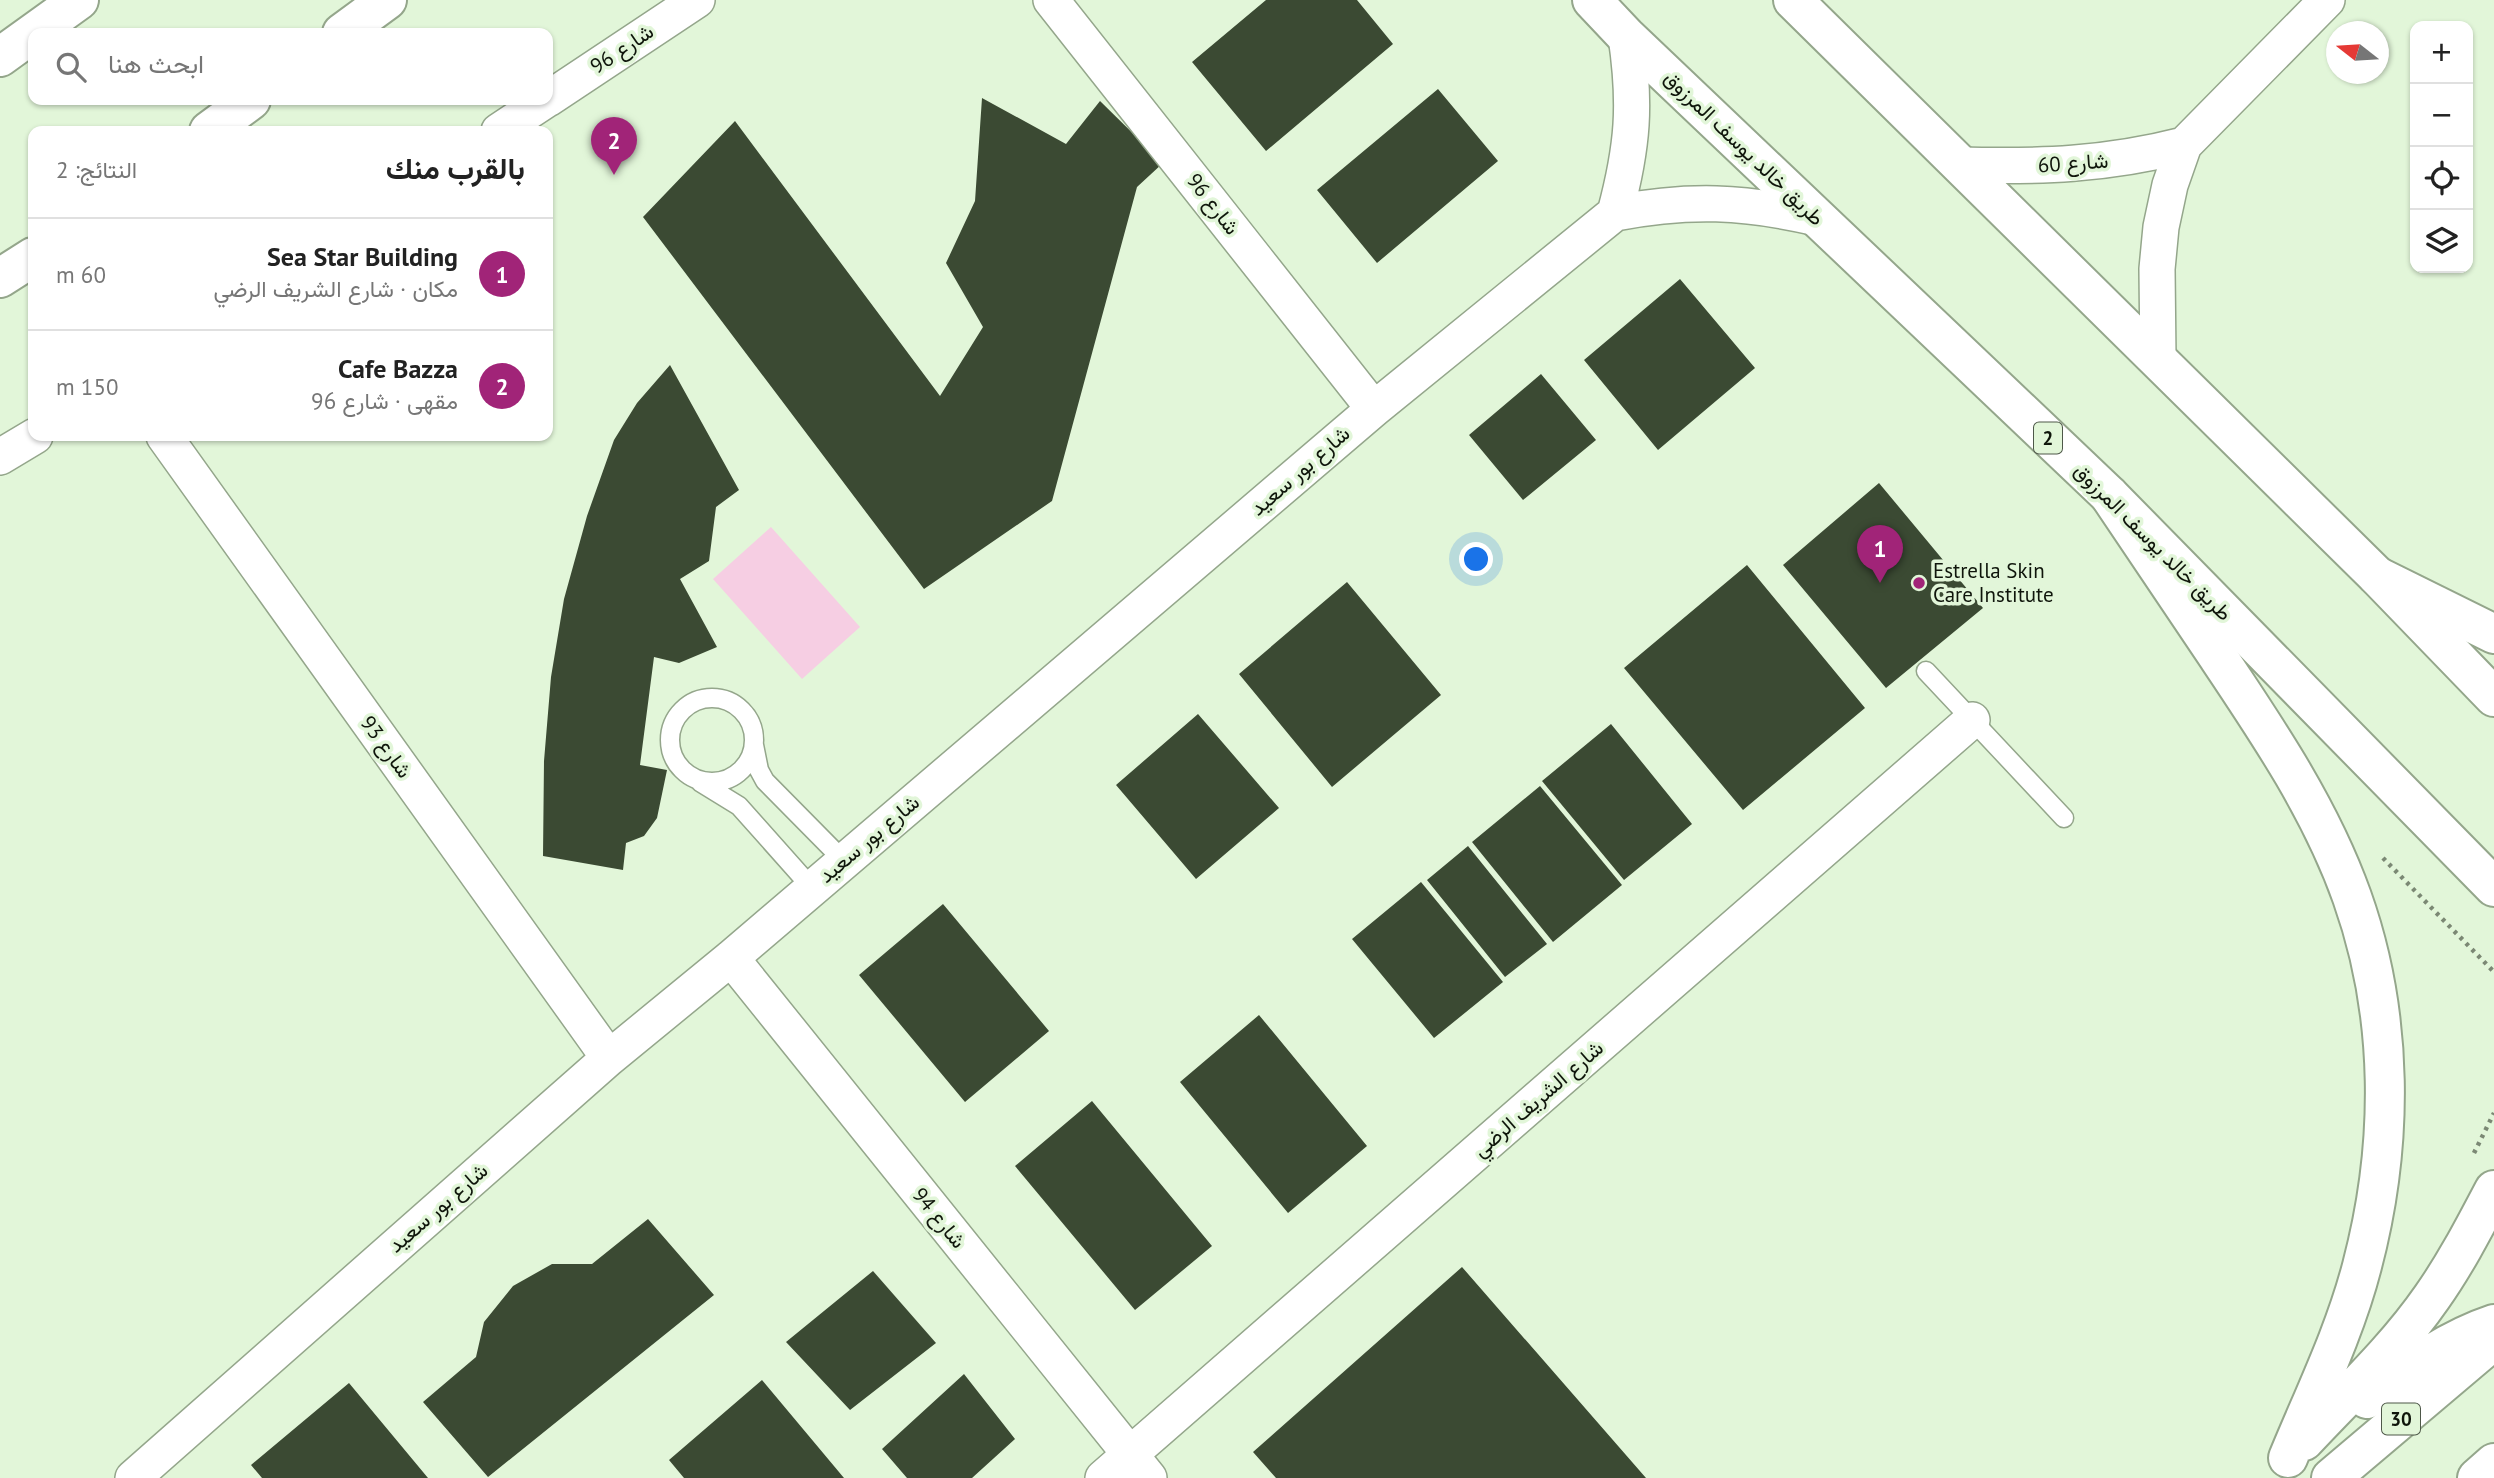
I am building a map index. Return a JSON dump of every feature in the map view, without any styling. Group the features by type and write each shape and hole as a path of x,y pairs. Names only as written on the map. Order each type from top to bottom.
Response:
{"main road":[{"path":"40,28 79,0"},
{"path":"349,28 387,0"},
{"name":"طريق خالد يوسف المرزوق","path":"1592,0 1626,36 2109,495 2494,887"},
{"path":"1793,0 2377,576 2494,697"},
{"path":"0,57 28,37"},
{"path":"216,126 244,105"},
{"path":"0,278 28,260"},
{"path":"2109,495 2253,709 2292,773 2322,828 2347,885 2373,968 2384,1042 2386,1105 2378,1192 2362,1267 2339,1335 2277,1468"},
{"path":"2377,576 2494,634"},
{"path":"2277,1468 2396,1343 2431,1298 2462,1251 2494,1190"},
{"path":"2277,1468 2422,1359 2461,1336 2494,1324"},
{"name":"30","path":"2332,1478 2482,1350"},
{"path":"2477,1478 2494,1463"}],"street":[{"name":"شارع 96","path":"553,95 697,0"},
{"name":"شارع 96","path":"1051,0 1374,408"},
{"path":"2158,359 2157,269 2161,227 2170,185 2184,145 2327,0"},
{"path":"1615,214 1631,143 1633,107 1626,36"},
{"name":"شارع 96","path":"506,126 538,105"},
{"name":"شارع 60","path":"1960,164 2059,166 2143,156 2184,145"},
{"name":"شارع بور سعيد","path":"133,1478 609,1058 731,958 1374,408 1615,214 1656,206 1696,203 1737,204 1817,218"},
{"path":"0,457 28,440"},
{"name":"شارع 93","path":"168,441 609,1058"},
{"name":"شارع الشريف الرضي","path":"1104,1478 1139,1467 1972,720"},
{"name":"شارع 94","path":"731,958 1139,1467"}],"lane":[{"path":"1926,671 2064,818"},
{"path":"812,888 739,806 684,772 674,760 670,745 671,729 677,715 689,704 704,698 719,698 734,704 745,714 752,729 759,770 765,781 844,861"},
{"path":"697,780 720,781 741,771 750,759 753,744"}],"shaded area":[{"path":"771,527 860,627 802,679 713,579"}],"building":[{"path":"1266,0 1357,0 1393,44 1266,151 1192,62"},
{"path":"1438,89 1498,161 1377,263 1317,190"},
{"path":"982,98 1066,144 1100,101 1163,163 1137,187 1052,501 924,589 643,217 735,121 940,396 983,327 946,263 975,201"},
{"path":"1680,279 1755,368 1658,450 1584,360"},
{"path":"670,365 739,490 716,507 709,561 680,579 717,647 679,663 654,657 640,765 667,770 657,818 644,836 626,843 623,870 543,856 544,761 551,677 564,599 587,516 614,440 637,403"},
{"path":"1541,374 1596,440 1523,500 1469,435"},
{"path":"1879,483 1983,608 1886,688 1783,565"},
{"path":"1747,565 1865,708 1743,810 1624,668"},
{"path":"1347,582 1441,695 1332,787 1239,674"},
{"path":"1198,714 1279,808 1196,879 1116,785"},
{"path":"1611,724 1692,824 1624,880 1542,781"},
{"path":"1540,786 1622,885 1553,942 1472,842"},
{"path":"1468,846 1547,944 1505,977 1427,880"},
{"path":"1421,882 1503,982 1434,1038 1352,939"},
{"path":"943,904 1049,1031 965,1102 859,975"},
{"path":"1259,1015 1367,1146 1288,1213 1180,1082"},
{"path":"1092,1101 1212,1246 1135,1310 1015,1166"},
{"path":"648,1219 714,1295 488,1477 423,1402 476,1357 484,1322 513,1286 552,1264 592,1264"},
{"path":"1462,1267 1646,1478 1276,1478 1253,1452"},
{"path":"873,1271 936,1343 850,1410 786,1342"},
{"path":"964,1374 1015,1439 972,1478 907,1478 882,1449"},
{"path":"762,1380 844,1478 684,1478 669,1460"},
{"path":"349,1383 428,1478 262,1478 251,1465"}],"place":[{"name":"Cafe Bazza","path":"614,175"},
{"name":"Sea Star Building","path":"1880,583"},
{"name":"Estrella Skin Care Institute","path":"1919,583"}]}
